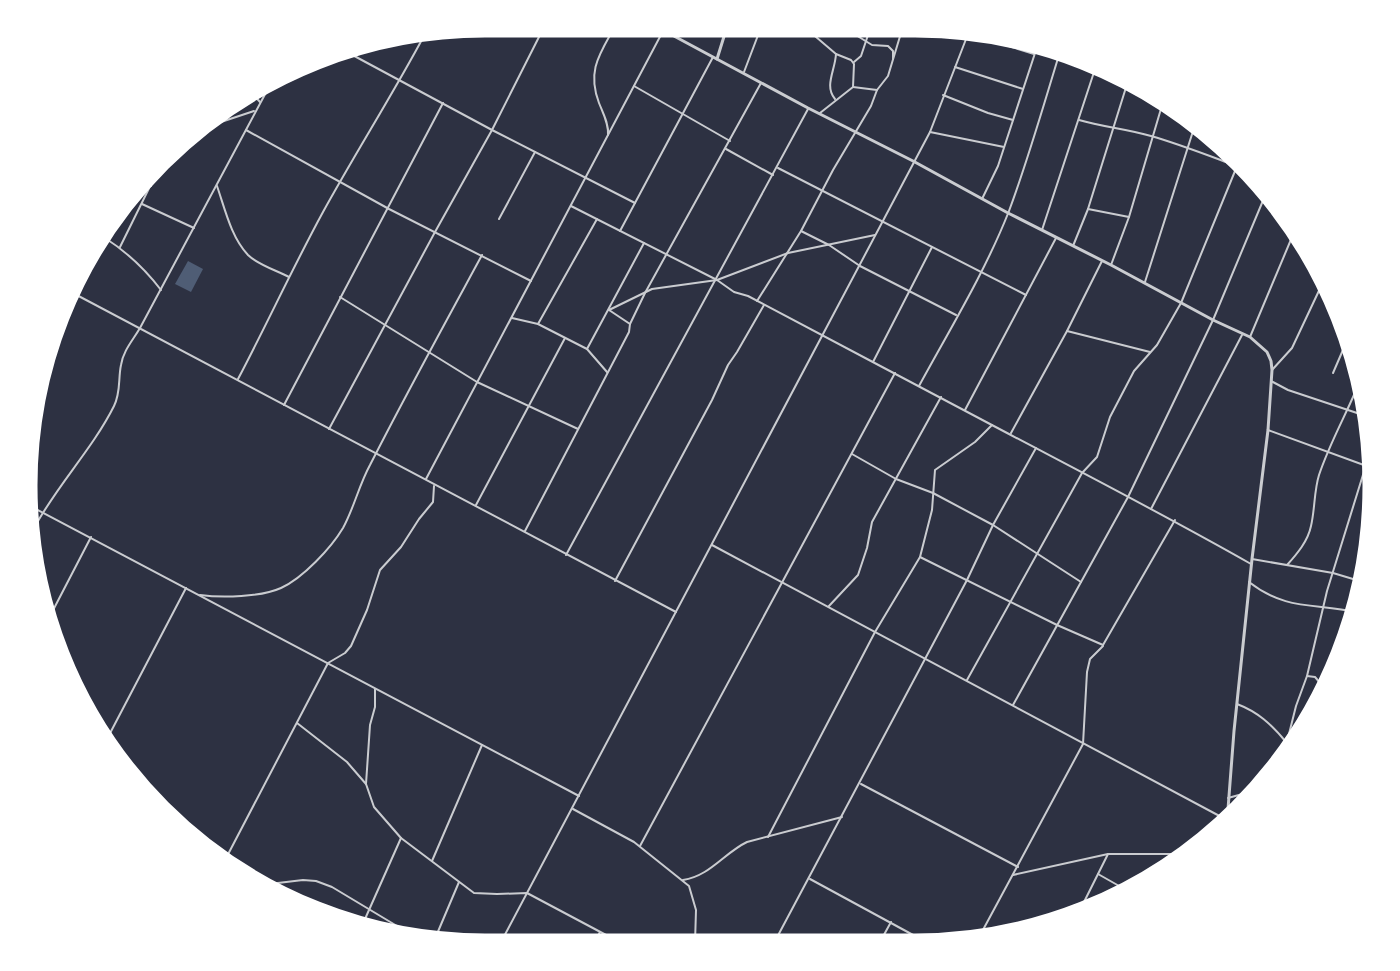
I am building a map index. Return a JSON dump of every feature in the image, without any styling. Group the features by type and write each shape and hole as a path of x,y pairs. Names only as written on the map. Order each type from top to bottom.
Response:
{"street":[{"path":"329,429 492,130 539,36"},
{"path":"608,136 593,83 601,49 609,36"},
{"path":"425,480 660,36"},
{"path":"620,231 715,58 724,36"},
{"path":"743,73 758,36"},
{"path":"815,36 836,54 854,62"},
{"path":"859,36 872,45 888,46 893,51 893,62"},
{"path":"854,62 861,56 868,36"},
{"path":"757,301 801,231 871,106 877,90 888,76 901,36"},
{"path":"675,37 1213,320 1250,337 1267,352 1272,370 1268,430 1251,561 1228,807"},
{"path":"505,935 930,132 967,39"},
{"path":"237,380 340,183 421,41"},
{"path":"982,199 998,166 1034,54 1002,45"},
{"path":"836,54 829,87 830,93 836,99"},
{"path":"354,56 635,203"},
{"path":"919,386 981,271 1008,213 1027,162 1058,60"},
{"path":"853,87 854,62"},
{"path":"955,67 1023,89"},
{"path":"1042,230 1094,73"},
{"path":"525,531 629,332 630,324 645,293 761,83"},
{"path":"634,86 730,141"},
{"path":"819,113 853,87 877,90"},
{"path":"1073,246 1088,209 1125,89"},
{"path":"38,521 112,409 119,392 121,365 127,348 140,328 265,94"},
{"path":"943,95 988,113 1013,120"},
{"path":"257,99 260,103"},
{"path":"284,405 443,104"},
{"path":"566,555 717,280 808,108"},
{"path":"1111,265 1129,217 1160,109"},
{"path":"223,121 256,110"},
{"path":"1078,120 1097,126 1113,126 1152,136 1224,160"},
{"path":"246,130 388,209 531,281"},
{"path":"930,132 1004,147"},
{"path":"1144,283 1193,133"},
{"path":"725,148 773,175"},
{"path":"499,219 535,152"},
{"path":"777,167 1026,295"},
{"path":"967,681 1082,473 1095,462 1110,417 1134,371 1150,352 1181,303 1235,171"},
{"path":"120,247 151,186"},
{"path":"217,186 232,228 248,255 289,277"},
{"path":"1013,705 1128,497 1213,320 1263,202"},
{"path":"142,204 194,228"},
{"path":"571,206 717,280 734,292 764,304 1251,561 1333,573 1354,579"},
{"path":"1088,209 1129,217"},
{"path":"538,324 597,219"},
{"path":"801,231 830,245 860,266 957,316"},
{"path":"609,310 652,289 717,280 788,253 876,235"},
{"path":"964,411 1056,238"},
{"path":"109,240 120,247 149,274 160,290"},
{"path":"1250,337 1290,240"},
{"path":"587,349 644,243"},
{"path":"873,362 932,246"},
{"path":"198,594 213,597 263,594 282,588 300,576 320,556 342,529 359,485 482,255"},
{"path":"1010,434 1067,331 1102,261"},
{"path":"1272,370 1292,348 1319,290"},
{"path":"78,296 676,612"},
{"path":"340,297 477,382 578,429"},
{"path":"615,581 712,400 728,365 764,304"},
{"path":"609,310 630,324"},
{"path":"512,318 538,324 587,349 607,372"},
{"path":"1067,331 1150,352"},
{"path":"1151,508 1242,335"},
{"path":"475,506 565,338"},
{"path":"1334,373 1343,351"},
{"path":"640,846 895,373"},
{"path":"1271,381 1288,390 1358,413"},
{"path":"1287,565 1300,550 1311,528 1319,477 1354,394"},
{"path":"829,607 858,576 872,522 941,397"},
{"path":"768,837 875,632 920,557 929,530 935,470 975,442 992,425"},
{"path":"1268,430 1363,465"},
{"path":"778,935 967,580 993,525 1036,448"},
{"path":"852,454 896,479 933,493 993,525 1081,582"},
{"path":"1288,735 1307,676 1323,608 1364,471"},
{"path":"228,854 328,663 345,653 351,646 367,610 380,570 401,547 433,502 434,484"},
{"path":"37,510 579,796"},
{"path":"983,929 1083,744 1087,672 1090,659 1103,645 1175,520"},
{"path":"53,609 91,537"},
{"path":"712,545 1218,816"},
{"path":"920,557 1057,625 1103,645"},
{"path":"1249,582 1264,593 1298,606 1346,611"},
{"path":"110,732 186,588"},
{"path":"1307,676 1315,677 1319,682"},
{"path":"366,784 375,688"},
{"path":"1237,704 1253,710 1285,740"},
{"path":"296,722 347,762 366,784 374,807 401,838 474,893 528,893 606,935"},
{"path":"431,862 482,745"},
{"path":"860,783 1018,867"},
{"path":"1228,798 1240,795"},
{"path":"572,808 640,846 689,886 696,910 695,935"},
{"path":"683,880 704,873 735,848 747,842 842,817"},
{"path":"364,919 401,838"},
{"path":"1013,875 1108,854 1171,854"},
{"path":"1084,902 1108,854"},
{"path":"1098,874 1119,886"},
{"path":"809,879 914,935"},
{"path":"276,883 316,881 332,887 396,926"},
{"path":"438,932 459,882"},
{"path":"884,935 891,922"}],"water":[{"path":"188,261 203,269 191,292 175,284"}]}
